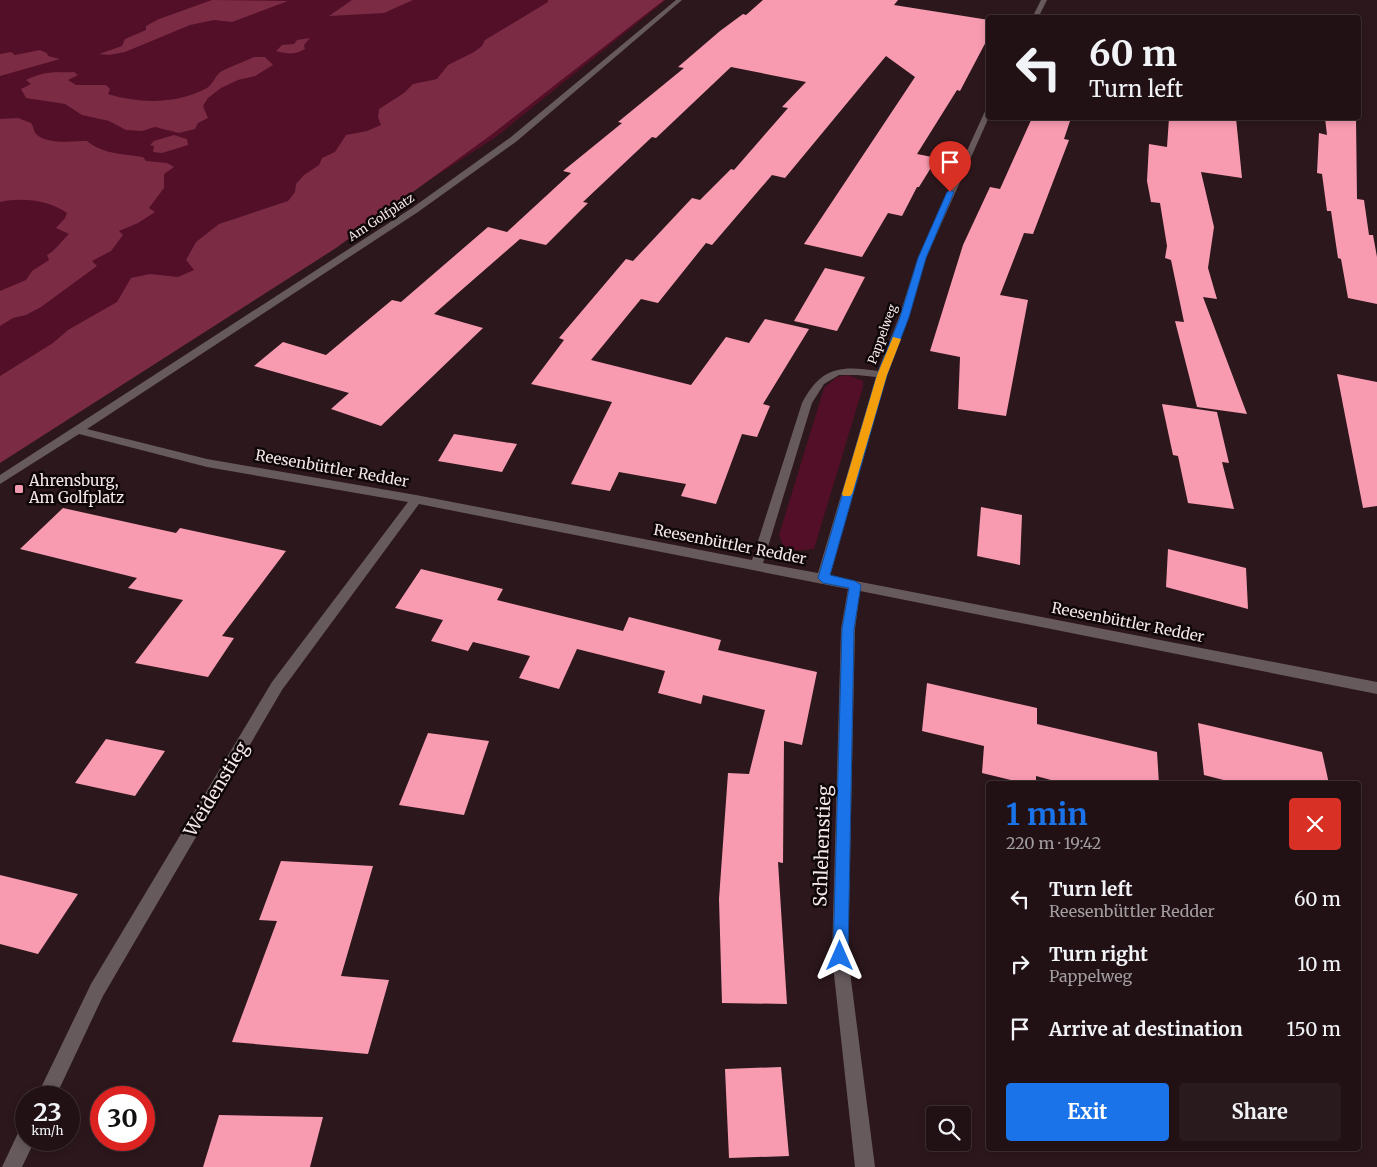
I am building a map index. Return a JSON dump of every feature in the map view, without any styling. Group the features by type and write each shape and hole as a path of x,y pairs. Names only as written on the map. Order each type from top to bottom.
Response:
{"street":[{"name":"Am Golfplatz","path":"0,480 415,210 514,139 679,0"},
{"path":"1036,15 1044,0"},
{"name":"Pappelweg","path":"823,578 882,375 904,317 929,240 986,116"},
{"name":"Pappelweg","path":"756,566 814,386 823,377 838,372 859,371 882,375"},
{"name":"Reesenbüttler Redder","path":"78,430 109,440 208,463 416,499 1377,688"},
{"name":"Weidenstieg","path":"52,1086 97,990 277,686 416,499"},
{"name":"Schlehenstieg","path":"855,585 848,629 840,956 865,1167"},
{"path":"12,1167 20,1151"}],"shaded area":[{"path":"0,0 666,0 496,137 0,460"},
{"path":"212,0 288,1 232,22 214,20 190,25 125,52 109,55 99,54 122,46 125,39 146,30 146,26 159,19"},
{"path":"352,0 413,0 384,13 329,16"},
{"path":"548,0 664,0 491,135 336,248 0,463 0,376 53,343 68,330 117,302 131,278 150,274 178,277 194,270 186,260 196,242 219,224 288,201 295,192 296,184 304,175 319,165 322,158 335,152 346,135 367,131 381,125 378,117 379,109 404,93 413,84 437,79 448,65 474,52 482,46 485,40 548,2"},
{"path":"310,38 304,45 305,49 301,51 284,53 276,51 282,45 294,44 297,40"},
{"path":"40,50 47,53 48,56 60,59 0,76 0,54 11,52 15,55"},
{"path":"254,57 265,57 273,65 255,76 238,80 221,88 208,98 203,106 208,118 198,123 195,129 179,133 155,127 142,131 126,130 109,121 82,115 65,104 26,98 21,89 31,84 26,80 39,75 74,72 78,75 68,80 76,85 106,85 110,89 108,94 132,100 171,100 207,88 222,71"},
{"path":"18,118 31,123 36,134 47,140 61,142 87,141 99,149 143,157 146,161 167,163 174,167 164,174 164,188 149,208 155,212 138,223 119,231 123,235 111,251 92,261 97,266 41,307 26,315 13,318 0,326 0,291 26,280 32,271 49,260 47,255 69,234 56,228 67,213 52,205 26,200 0,202 0,119"},
{"path":"174,135 187,139 188,145 162,153 153,152 154,146 150,145 154,141"},
{"path":"848,375 863,381 863,387 814,549 792,551 783,546 779,535 824,388 837,377"}],"building":[{"path":"763,0 898,0 894,5 986,20 986,42 960,91 957,90 917,154 937,158 919,187 917,187 902,216 888,213 862,257 804,244 915,77 886,56 785,178 772,175 712,245 706,243 658,303 641,299 591,360 691,385 726,337 749,343 765,319 809,329 763,404 770,406 757,437 742,434 716,504 681,496 686,484 619,472 610,491 571,484 612,402 531,384 564,340 559,338 626,259 633,261 692,198 700,200 731,169 734,170 788,108 782,107 806,82 731,67 656,138 652,137 583,202 588,203 546,245 520,239 434,314 483,328 381,426 331,409 349,393 254,366 283,342 326,355 392,300 401,302 488,227 507,232 571,173 563,171 622,123 618,122 684,68 678,67 720,31 743,14 746,15"},
{"path":"1031,120 1070,120 1064,139 1069,140 1033,234 1024,233 1000,295 1028,300 1006,416 958,409 960,357 930,351 963,245 990,187 1000,189"},
{"path":"1169,120 1236,120 1242,178 1201,172 1214,227 1208,268 1217,299 1203,297 1247,414 1197,407 1175,321 1184,322 1171,260 1165,258 1167,246 1160,203 1151,202 1147,181 1149,144 1167,147"},
{"path":"1325,120 1356,120 1357,199 1364,200 1369,235 1373,235 1377,257 1377,304 1348,298 1341,259 1338,258 1331,211 1327,211 1322,174 1317,173 1319,133 1327,135"},
{"path":"825,268 865,277 837,331 794,321"},
{"path":"1337,374 1377,382 1377,506 1363,508"},
{"path":"1162,404 1217,412 1229,463 1222,462 1234,509 1188,503 1178,456 1173,455"},
{"path":"454,434 517,444 502,472 438,461"},
{"path":"981,507 1022,515 1020,565 977,556"},
{"path":"63,508 176,533 180,528 286,551 222,636 234,638 208,677 135,663 183,600 128,588 137,578 20,549"},
{"path":"1168,549 1246,568 1248,609 1166,587"},
{"path":"421,569 503,589 497,600 623,631 629,617 721,640 718,650 817,672 802,745 784,741 783,863 778,862 787,1004 722,1003 719,899 728,773 749,774 765,710 703,695 701,704 658,693 665,671 577,649 559,689 519,678 530,656 473,642 468,651 431,641 443,620 395,608"},
{"path":"927,683 1037,708 1037,724 1157,752 1159,781 1055,781 1036,776 1036,781 1015,781 982,773 984,746 922,731"},
{"path":"1198,723 1322,752 1328,781 1227,781 1204,775"},
{"path":"428,733 489,741 464,815 399,805"},
{"path":"106,739 165,751 135,796 75,783"},
{"path":"281,861 373,866 341,976 389,980 368,1054 232,1042 277,921 259,920"},
{"path":"0,875 78,894 38,954 0,944"},
{"path":"781,1067 789,1156 729,1158 725,1069"},
{"path":"219,1115 323,1117 310,1167 203,1167"}],"slow traffic":[{"path":"847,494 882,375 896,339"}],"place":[{"name":"Ahrensburg, Am Golfplatz","path":"19,489"}],"route":[{"path":"840,956 848,629 855,585 823,578 882,375 904,317 922,258 950,192"}]}
